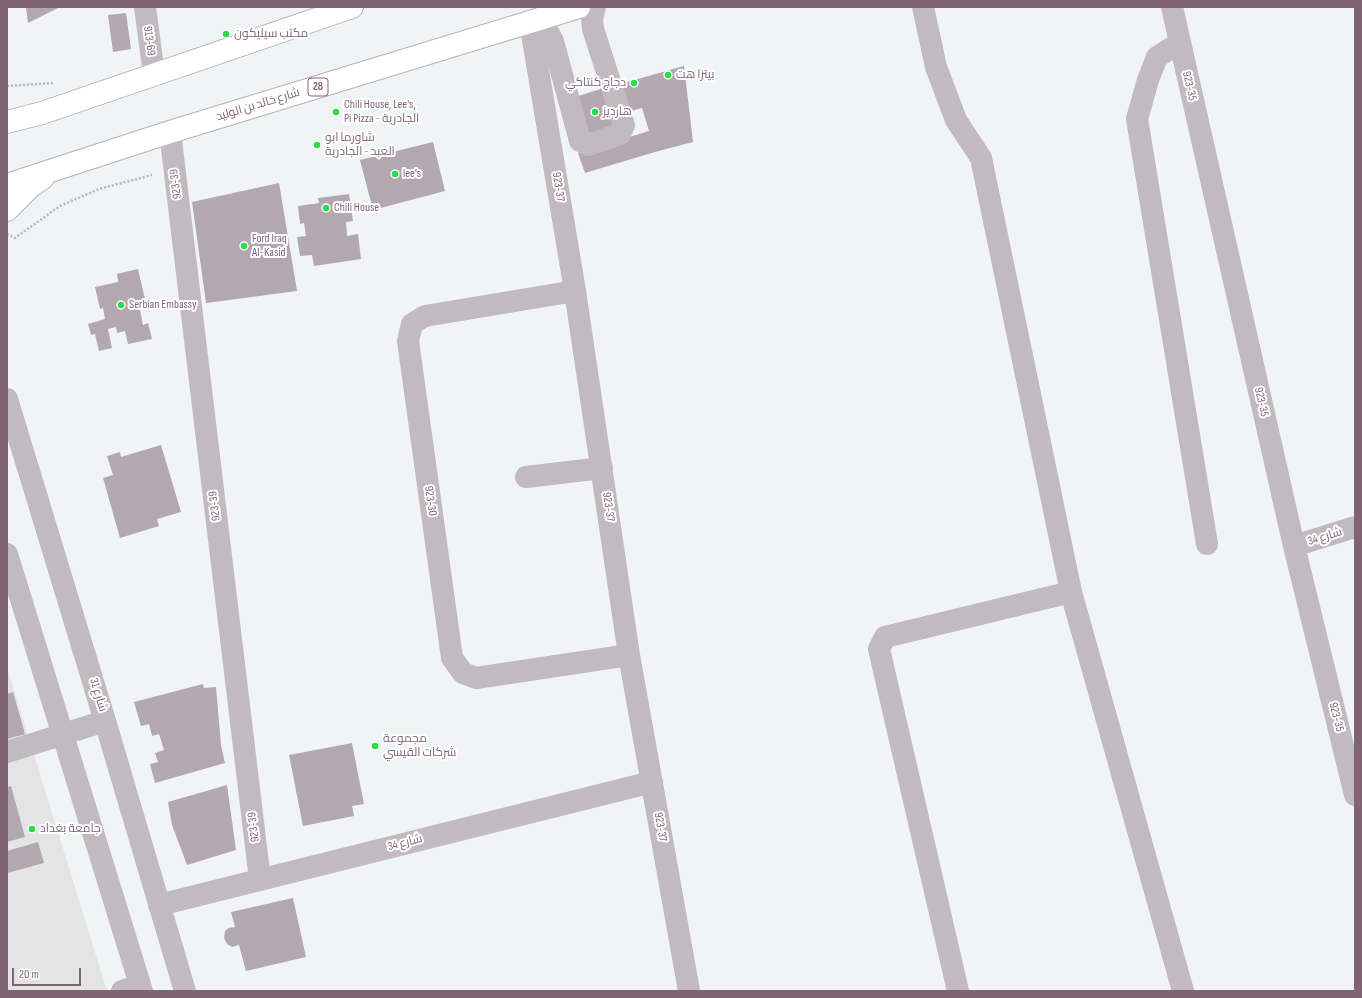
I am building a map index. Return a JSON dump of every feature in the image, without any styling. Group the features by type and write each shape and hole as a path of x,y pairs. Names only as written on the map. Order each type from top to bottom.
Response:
{"main road":[{"path":"7,122 42,113 352,7"},
{"name":"شارع خالد بن الوليد","path":"7,185 170,132 579,7"},
{"path":"7,105 42,113"},
{"path":"7,210 31,186 57,169"}],"street":[{"name":"913-69","path":"144,7 154,75"},
{"path":"533,21 545,27 553,41 580,141 588,145 620,134 624,125 593,29 592,19 595,7"},
{"path":"923,7 936,67 956,120 981,158 1071,592 1183,991"},
{"name":"923-35","path":"1172,7 1294,546 1355,795"},
{"name":"923-37","path":"533,21 602,468 629,655 689,991"},
{"path":"1179,43 1157,57 1148,80 1137,118 1207,544"},
{"name":"923-39","path":"170,132 260,880"},
{"name":"923-30","path":"575,291 425,316 412,324 408,342 452,658 463,673 476,678 629,655"},
{"name":"شارع 31","path":"7,399 106,721 185,991"},
{"path":"526,477 602,468"},
{"name":"شارع 34","path":"1294,546 1355,527"},
{"path":"7,554 63,735 135,989"},
{"path":"958,991 879,648 885,637 1071,592"},
{"path":"7,752 106,721"},
{"name":"شارع 34","path":"159,905 652,782"}],"path":[{"path":"7,234 15,238 60,206 100,189 174,168"}],"shaded area":[{"name":"جامعة بغداد","path":"7,667 107,991 7,991"}],"building":[{"path":"26,7 60,7 28,23"},
{"path":"126,13 131,49 113,52 108,15"},
{"path":"684,66 693,142 585,173 578,153 649,131 642,108 628,112 620,84"},
{"name":"هارديز","path":"607,87 619,126 584,137 572,98"},
{"path":"433,142 445,191 373,210 360,160"},
{"name":"Ford Iraq Al-Kasid","path":"279,183 297,291 206,303 192,202"},
{"path":"349,194 353,221 346,222 347,236 358,234 361,259 314,266 312,255 300,256 297,237 306,236 304,223 300,224 298,206 319,203 318,198"},
{"path":"138,269 146,303 139,305 143,325 148,323 152,339 128,344 125,331 117,333 116,327 108,329 112,348 99,351 95,334 91,335 88,324 105,319 103,308 100,309 95,287 118,282 117,274"},
{"path":"161,445 181,512 157,519 159,526 120,538 103,478 113,475 107,456 120,452 121,457"},
{"path":"203,684 204,688 216,687 221,745 225,763 155,783 150,764 158,762 155,753 164,750 159,734 152,736 149,724 141,726 134,702"},
{"path":"13,692 25,734 7,739 7,694"},
{"path":"352,743 364,804 352,806 354,816 303,826 289,755"},
{"path":"227,785 236,850 187,865 172,825 168,802"},
{"path":"11,786 25,837 7,842 7,787"},
{"path":"38,842 44,863 7,873 7,851"},
{"path":"293,898 306,957 246,971 239,945 232,947 227,944 224,938 225,931 229,928 235,927 231,912"}],"place":[{"name":"مكتب سيليكون","path":"226,34"},
{"name":"بيتزا هت","path":"668,75"},
{"name":"دجاج كنتاكي","path":"634,83"},
{"name":"Chili House, Lee's, Pi Pizza - الجادرية","path":"336,112"},
{"name":"هارديز","path":"595,112"},
{"name":"شاورما ابو العبد - الجادرية","path":"317,145"},
{"name":"lee's","path":"395,174"},
{"name":"Chili House","path":"326,208"},
{"name":"Ford Iraq Al-Kasid","path":"244,246"},
{"name":"Serbian Embassy","path":"121,305"},
{"name":"مجموعة شركات القيسي","path":"375,746"},
{"name":"جامعة بغداد","path":"32,829"}]}
